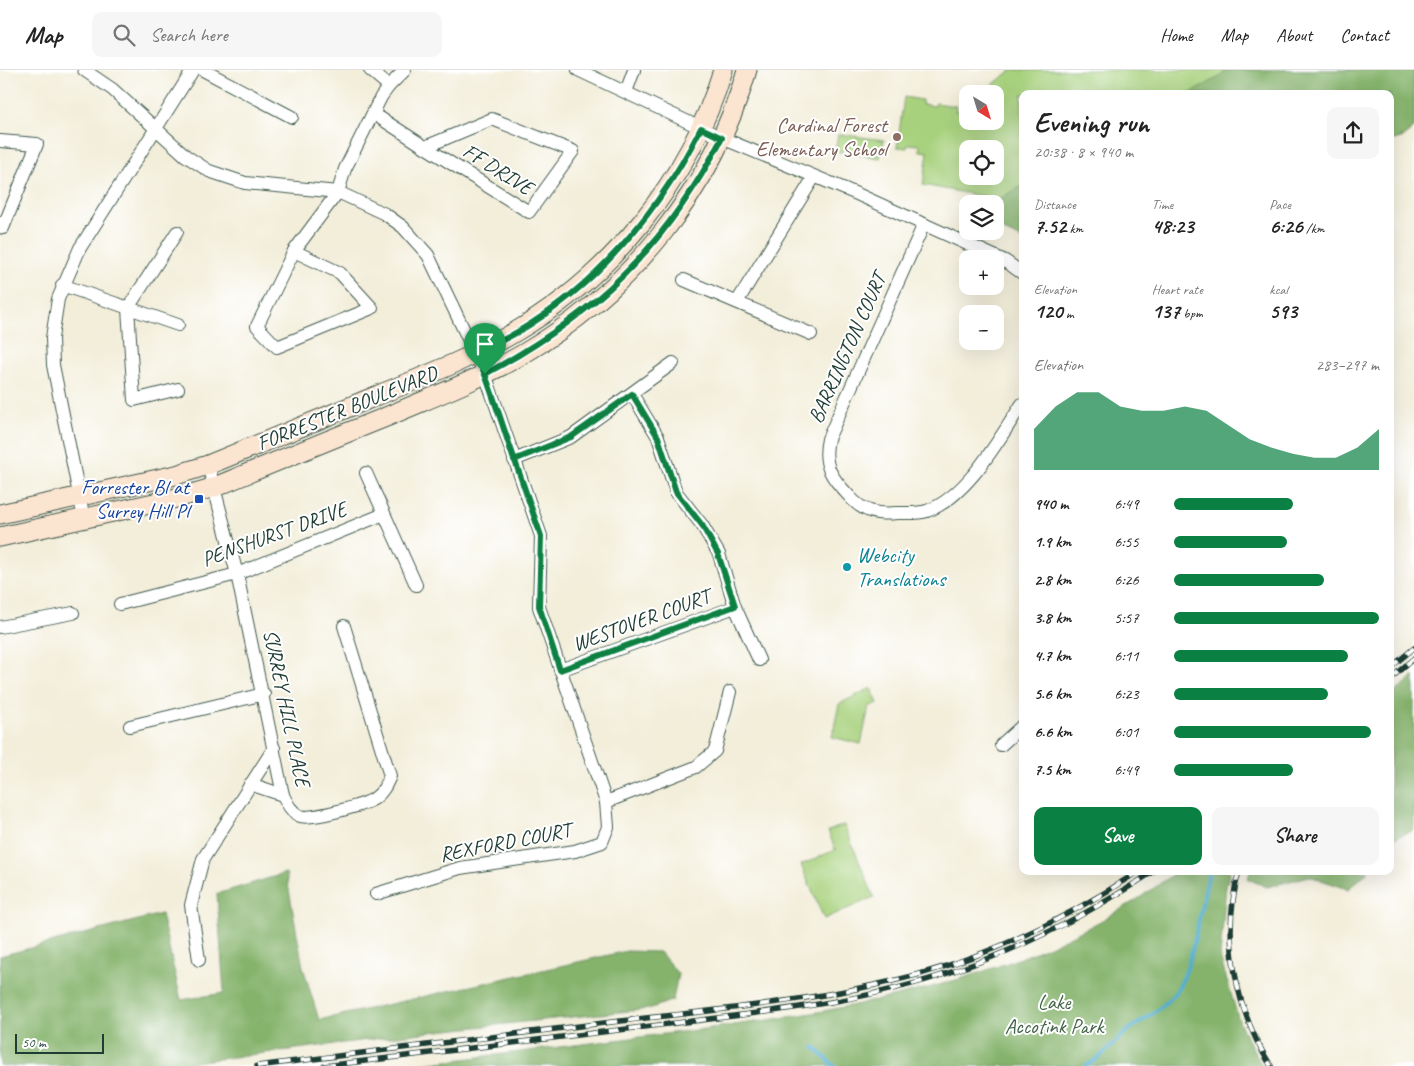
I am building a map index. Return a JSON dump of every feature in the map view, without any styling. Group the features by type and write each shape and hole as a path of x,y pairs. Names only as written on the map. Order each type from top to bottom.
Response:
{"street":[{"path":"84,70 112,89 193,162 226,178 264,186 338,192 385,214 418,242 435,267 485,374 541,536 539,606 606,802 696,767 715,752 730,692"},
{"path":"84,519 53,365 54,318 62,285 80,248 193,70"},
{"path":"203,70 292,117"},
{"path":"370,70 389,86"},
{"path":"294,251 340,273 372,308 277,347 257,326 294,251 338,192 346,169 374,114 380,97 406,70"},
{"path":"578,70 722,138 924,224 1005,261 1019,270"},
{"path":"626,92 634,70"},
{"name":"FORRESTER BOULEVARD","path":"0,514 176,476 208,465 476,353 512,334 562,300 609,259 653,209 673,179 701,128 723,70"},
{"name":"FORRESTER BOULEVARD","path":"0,537 181,497 215,487 485,374 523,354 569,323 625,274 671,222 693,191 722,138 747,70"},
{"name":"FF DRIVE","path":"374,114 425,147 529,212 573,151 492,119 425,147"},
{"path":"0,141 38,144 1,229"},
{"path":"737,302 814,177"},
{"name":"BARRINGTON COURT","path":"924,224 828,439 827,460 832,478 860,508 869,511 892,514 928,510 952,496 969,479 1019,408"},
{"path":"177,232 128,308 134,400 178,389"},
{"path":"684,280 811,334"},
{"path":"62,285 178,325"},
{"path":"514,460 571,437 673,363"},
{"path":"632,394 658,437 676,492 702,525 718,554 735,606 759,660"},
{"name":"SURREY HILL PLACE","path":"208,465 237,574 264,694 283,795 290,809 300,816 314,817 373,800 384,790 390,776 344,626"},
{"name":"PENSHURST DRIVE","path":"366,474 416,585"},
{"name":"PENSHURST DRIVE","path":"120,604 237,574 384,514"},
{"name":"WESTOVER COURT","path":"560,670 735,606"},
{"path":"0,627 73,613"},
{"path":"130,726 264,694"},
{"path":"1000,744 1019,728"},
{"path":"200,960 190,905 203,858 274,748"},
{"path":"250,784 283,795"},
{"name":"REXFORD COURT","path":"376,894 460,868 574,851 602,842 608,827 606,802"}],"green space":[{"path":"1012,70 1414,70 1414,128 1404,137 1394,140 1394,90 1019,90 1019,238 1004,231 1004,195 976,195 923,185 928,152 920,151 920,145 908,144 907,148 897,147 904,97 922,100 922,104 935,106 936,103 956,106 955,112 959,109 959,130 1004,130 1004,85 992,85"},
{"path":"1226,70 1414,70 1414,128 1404,137 1394,140 1394,90 1196,90 1221,76"},
{"path":"838,134 884,140 880,158 835,151"},
{"path":"1019,188 1019,238 1004,231 1004,196"},
{"path":"1414,676 1414,830 1394,838 1394,694"},
{"path":"871,688 878,703 869,707 861,744 832,737 839,704"},
{"path":"844,825 874,897 824,919 801,865 837,849 835,849 828,831"},
{"path":"286,873 303,967 319,1020 627,951 660,952 678,974 673,1000 649,1009 438,1031 163,1066 0,1066 0,956 161,914 181,1000 224,993 217,894"},
{"name":"Lake Accotink Park","path":"1171,875 1229,875 1226,886 1220,957 1240,1024 1262,1066 407,1066 717,1027 856,1005 925,989 992,968 1057,943 1119,910"},
{"path":"1249,875 1364,875 1348,889 1309,876 1267,887 1248,879"}],"waterway":[{"path":"1086,1066 1098,1058 1130,1029 1159,1009 1175,993 1182,981 1192,951 1209,875"},
{"path":"814,1047 834,1066"}],"railway":[{"path":"1394,665 1414,648"},
{"path":"1394,676 1414,658"},
{"path":"257,1066 767,1004 882,983 949,965 1006,944 1060,918 1132,875"},
{"path":"324,1066 778,1010 886,991 983,961 1034,939 1083,914 1148,875"},
{"path":"1238,875 1231,921 1235,972 1240,997 1248,1021 1271,1066"}],"place":[{"name":"Cardinal Forest Elementary School","path":"897,137"},
{"name":"Forrester Bl at Surrey Hill Pl","path":"199,499"},
{"name":"Webcity Translations","path":"847,567"}],"route":[{"path":"485,374 514,460 541,536 539,606 560,670 735,606 718,554 702,525 676,492 658,437 632,394 571,437 514,460 476,353 537,318 588,279 609,259 653,209 673,179 701,128 722,138 693,191 671,222 647,251 603,296 550,337 485,374"}]}
